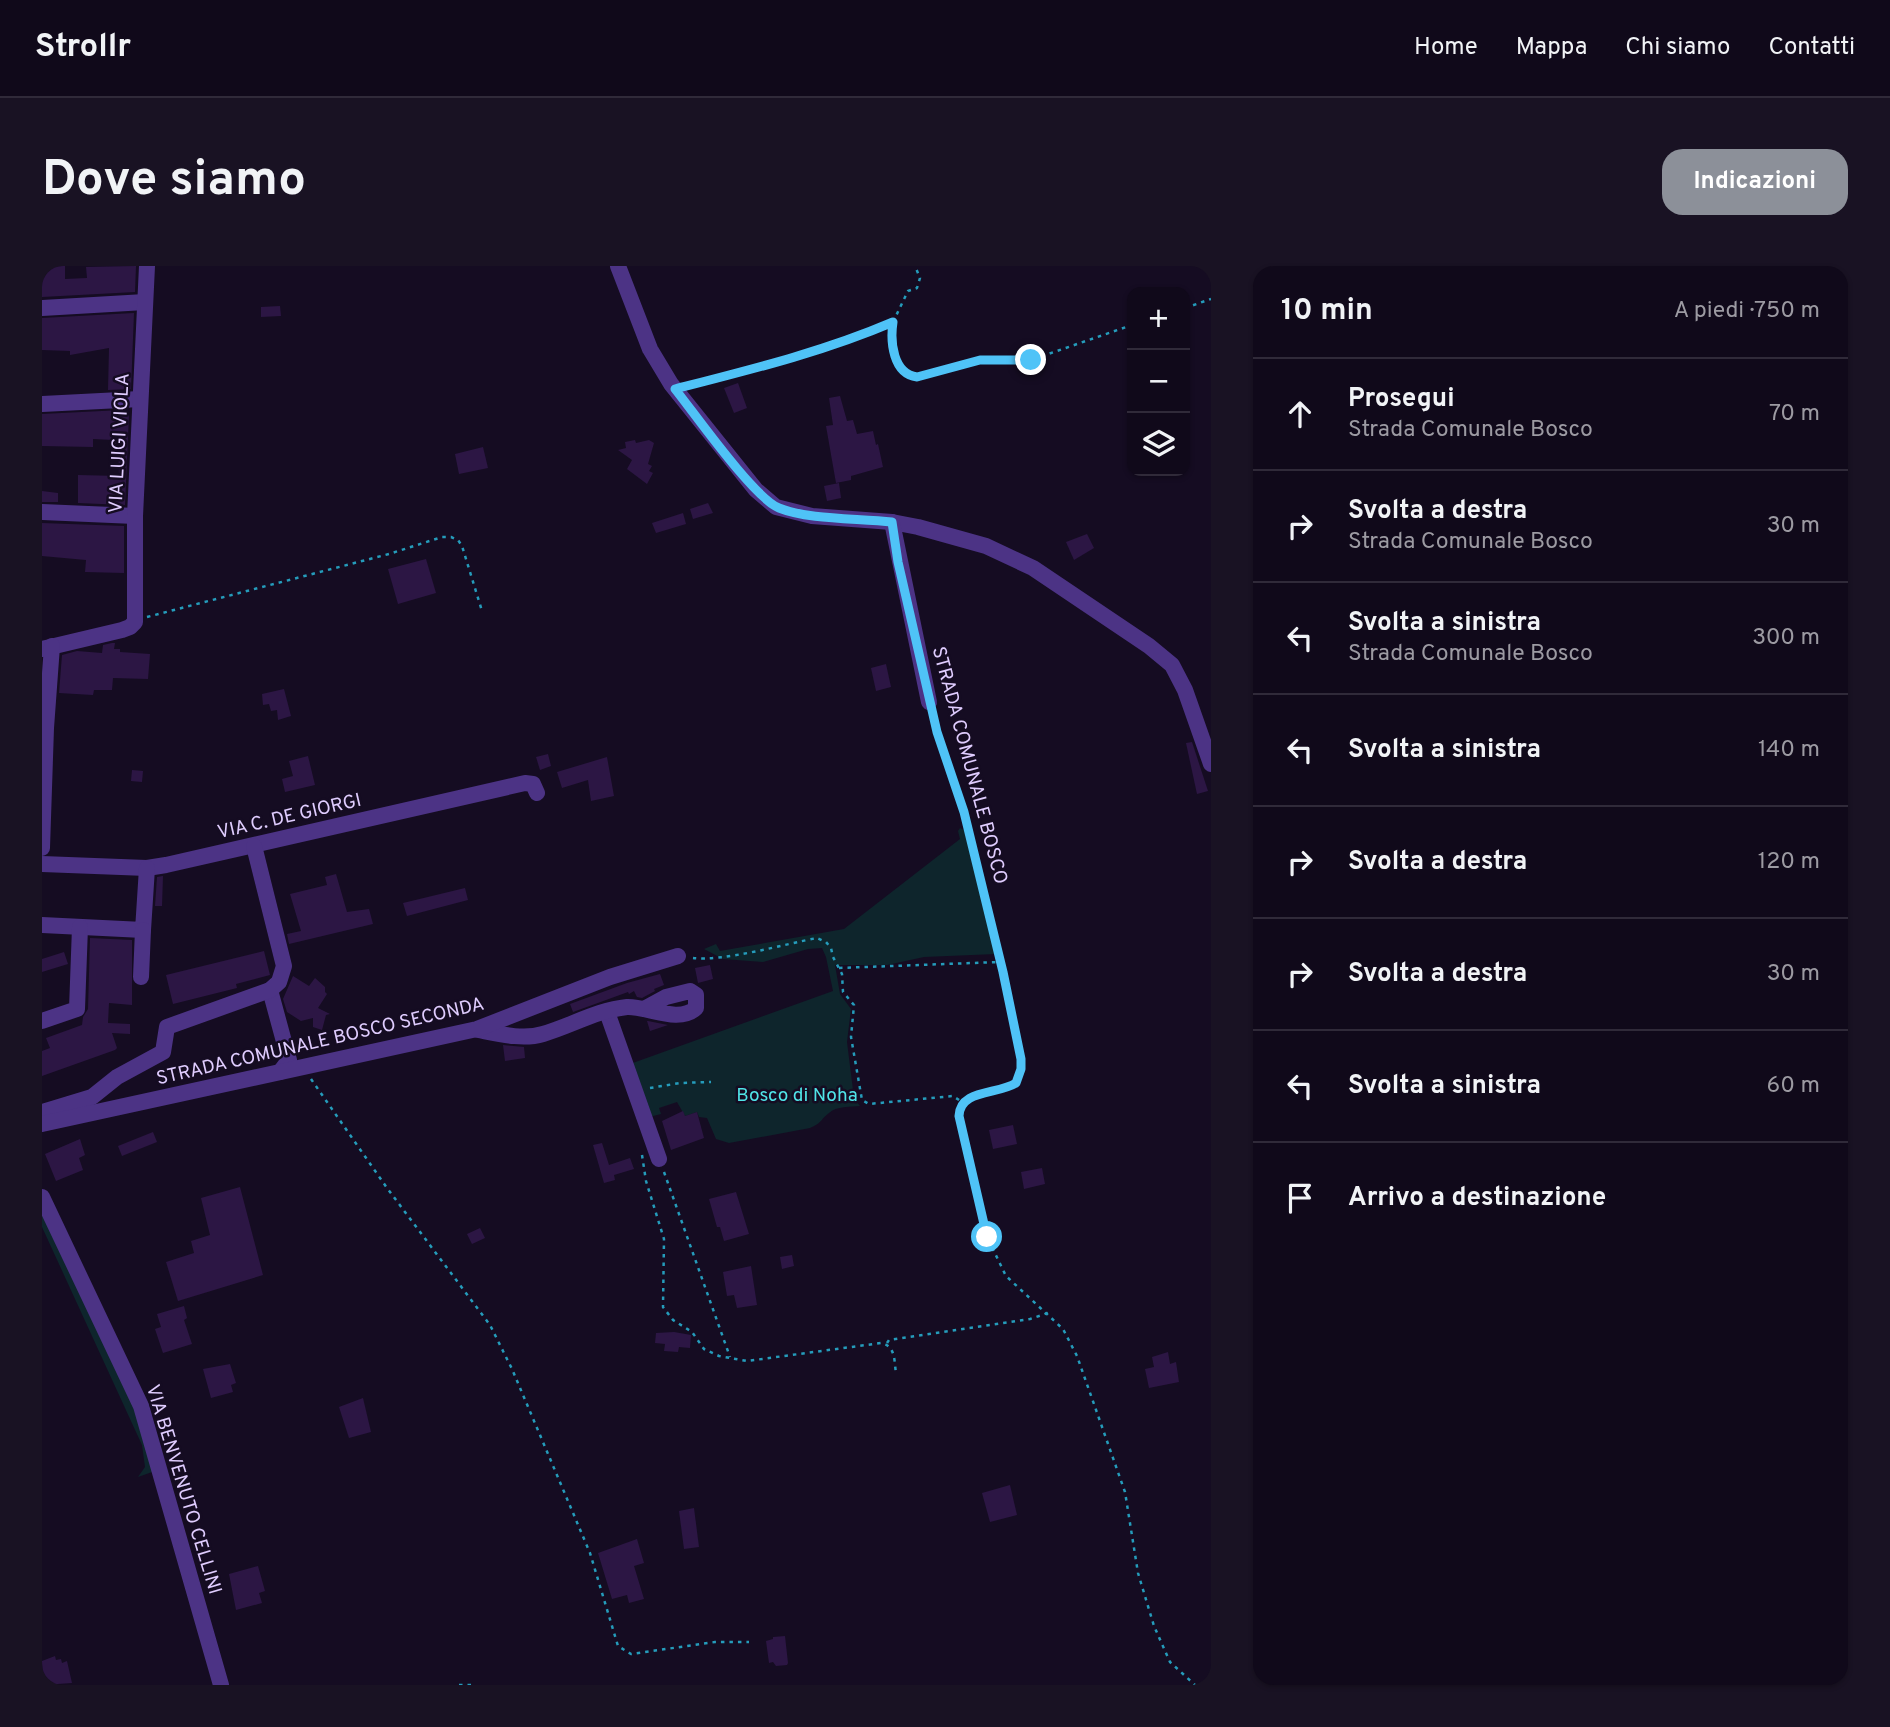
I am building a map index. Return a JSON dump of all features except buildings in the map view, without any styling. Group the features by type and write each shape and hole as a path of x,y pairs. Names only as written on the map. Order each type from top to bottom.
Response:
{"street":[{"name":"VIA LUIGI VIOLA","path":"135,622 135,516 147,266"},
{"path":"618,266 650,349 675,389 756,491 776,508 812,516 892,522 986,546 1066,589 1172,665 1185,690 1211,764"},
{"path":"42,308 145,302"},
{"path":"42,404 140,399"},
{"path":"42,512 135,516"},
{"name":"STRADA COMUNALE BOSCO","path":"892,522 929,702"},
{"path":"42,848 47,647 122,630 135,622"},
{"name":"VIA C. DE GIORGI","path":"42,863 147,868 525,783 533,784 537,793"},
{"path":"42,1112 92,1097 117,1077 163,1052 167,1027 270,990 278,982 284,967 254,846"},
{"path":"141,977 147,868"},
{"path":"42,925 143,930"},
{"path":"42,1021 77,1009 80,927"},
{"name":"STRADA COMUNALE BOSCO SECONDA","path":"42,1124 477,1029 610,977 678,956"},
{"path":"270,990 289,1060 280,1072"},
{"path":"477,1029 497,1034 530,1036 624,1007 644,1009"},
{"path":"607,1012 636,1090 651,1150"},
{"name":"VIA BENVENUTO CELLINI","path":"42,1197 141,1406 221,1685"}],"path":[{"path":"915,266 920,278 917,288 908,291 893,322 891,335 894,354 901,370 908,376 917,377 980,360 1031,360 1127,327"},
{"path":"1190,306 1211,299"},
{"path":"675,389 811,352 893,322"},
{"path":"135,622 159,612 389,554 442,537 451,537 462,545 482,611"},
{"name":"STRADA COMUNALE BOSCO","path":"929,702 964,812 1001,962 1021,1059 1020,1075 1016,1083 962,1102"},
{"path":"678,956 702,959 817,938 826,942 842,974 843,992 854,1005 852,1037 864,1103 953,1096 962,1102 959,1116 987,1237 1006,1276 1063,1329 1080,1365 1125,1492 1138,1573 1150,1613 1170,1661 1195,1685"},
{"path":"839,968 1001,962"},
{"path":"303,1068 387,1188 490,1325 512,1369 590,1553 618,1646 631,1654 715,1642 748,1642"},
{"path":"636,1090 680,1083 711,1082"},
{"path":"651,1150 646,1181 664,1239 663,1307 673,1320 692,1332 705,1349 731,1359 747,1361 887,1344 889,1340 1030,1319 1048,1313"},
{"path":"651,1150 731,1359"},
{"path":"887,1344 893,1352 896,1373"},
{"path":"459,1685 473,1685"}],"green space":[{"name":"Bosco di Noha","path":"960,828 964,830 996,954 924,957 887,965 835,965 840,994 851,1009 847,1042 854,1098 860,1106 836,1109 810,1128 729,1143 716,1139 707,1118 699,1117 697,1112 685,1116 677,1102 659,1108 661,1114 649,1117 630,1064 833,991 822,948 808,949 763,962 723,959 704,949 716,944 720,951 844,929 960,839"},
{"path":"42,1208 139,1417 155,1471 138,1477 145,1467 142,1445 42,1227"}],"route":[{"path":"987,1237 959,1109 962,1102 969,1098 1002,1090 1016,1083 1020,1075 1021,1059 964,812 937,732 919,658 892,522 812,516 776,508 756,491 675,389 811,352 893,322 891,335 894,354 901,370 908,376 917,377 980,360 1031,360"}]}
